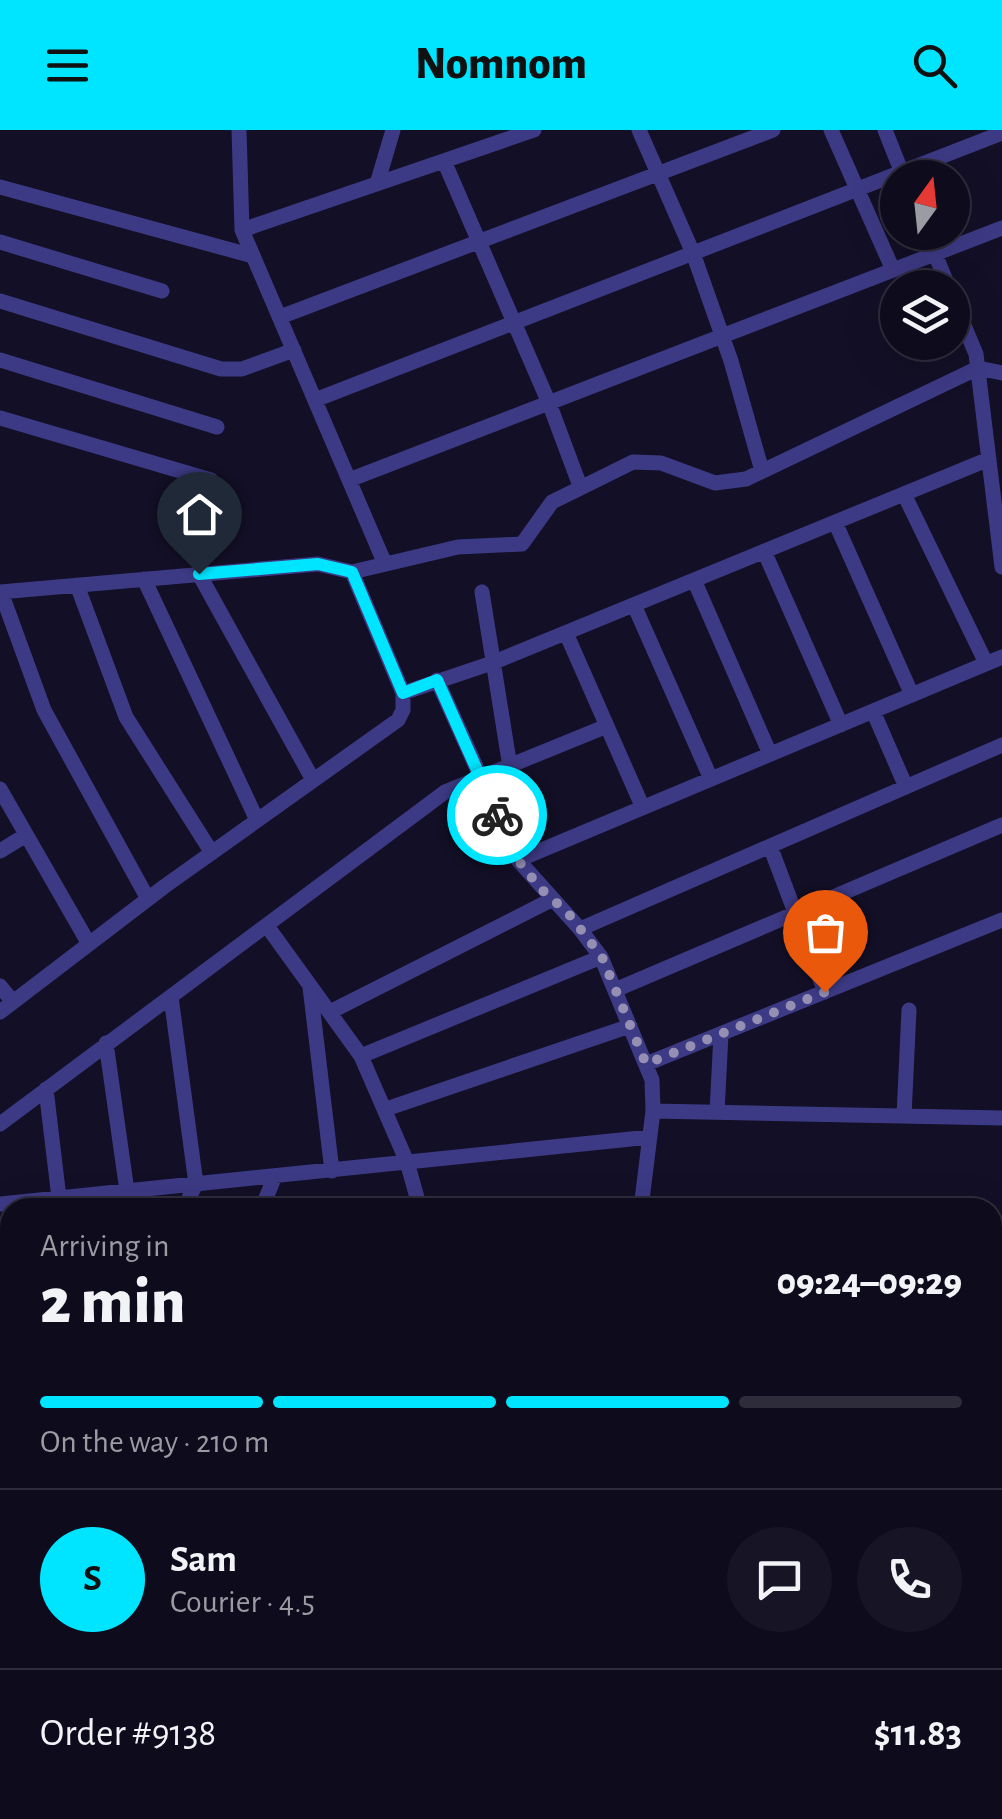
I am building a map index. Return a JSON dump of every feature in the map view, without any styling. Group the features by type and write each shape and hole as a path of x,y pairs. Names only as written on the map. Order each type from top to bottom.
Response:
{"street":[{"path":"240,130 242,230 385,564"},
{"path":"377,184 393,130"},
{"path":"242,230 534,130"},
{"path":"639,130 693,253 762,471"},
{"path":"280,318 773,130"},
{"path":"831,130 893,270 1002,228"},
{"path":"885,130 897,160"},
{"path":"938,160 1002,133"},
{"path":"444,161 549,403 580,486"},
{"path":"315,400 880,182"},
{"path":"0,187 254,256"},
{"path":"0,242 162,292"},
{"path":"933,250 942,270"},
{"path":"349,480 880,275"},
{"path":"0,301 222,368 242,369 294,350"},
{"path":"970,340 978,368 1002,567"},
{"path":"0,360 217,428"},
{"path":"148,899 44,710 0,592 318,564 352,572 458,547 522,544 546,508 580,486 633,462 661,462 715,482 731,483 978,368 1002,373"},
{"path":"0,418 211,480"},
{"path":"403,693 492,663 989,459"},
{"path":"518,860 994,660 904,494"},
{"path":"834,522 912,695"},
{"path":"764,551 840,724"},
{"path":"0,986 6,1007 148,899 398,720 403,710 403,693 352,572"},
{"path":"199,574 314,780"},
{"path":"144,580 258,820"},
{"path":"694,580 770,754"},
{"path":"76,585 126,717 212,853"},
{"path":"482,592 510,767"},
{"path":"634,605 711,779"},
{"path":"566,633 643,808"},
{"path":"437,680 518,860 602,957 646,1064 652,1080 653,1111 643,1198"},
{"path":"873,711 906,786"},
{"path":"0,1124 445,792 608,726"},
{"path":"580,929 1002,744"},
{"path":"0,789 89,944"},
{"path":"615,990 1002,825"},
{"path":"0,850 26,835"},
{"path":"770,846 825,992"},
{"path":"330,1012 553,900"},
{"path":"646,1064 1002,920"},
{"path":"267,926 362,1056 407,1162 417,1198"},
{"path":"362,1056 602,957"},
{"path":"310,988 332,1170"},
{"path":"170,997 196,1184 189,1198"},
{"path":"904,1116 909,1010"},
{"path":"386,1109 630,1026"},
{"path":"717,1112 721,1034"},
{"path":"106,1043 127,1191"},
{"path":"46,1089 59,1198"},
{"path":"653,1111 1002,1118"},
{"path":"108,1198 127,1191 650,1137"},
{"path":"266,1198 276,1176"}],"way so far":[{"path":"497,815 518,860 540,888 568,913 602,957 646,1064 825,992"}],"route":[{"path":"199,574 318,564 352,572 403,693 437,680 497,815"}]}
